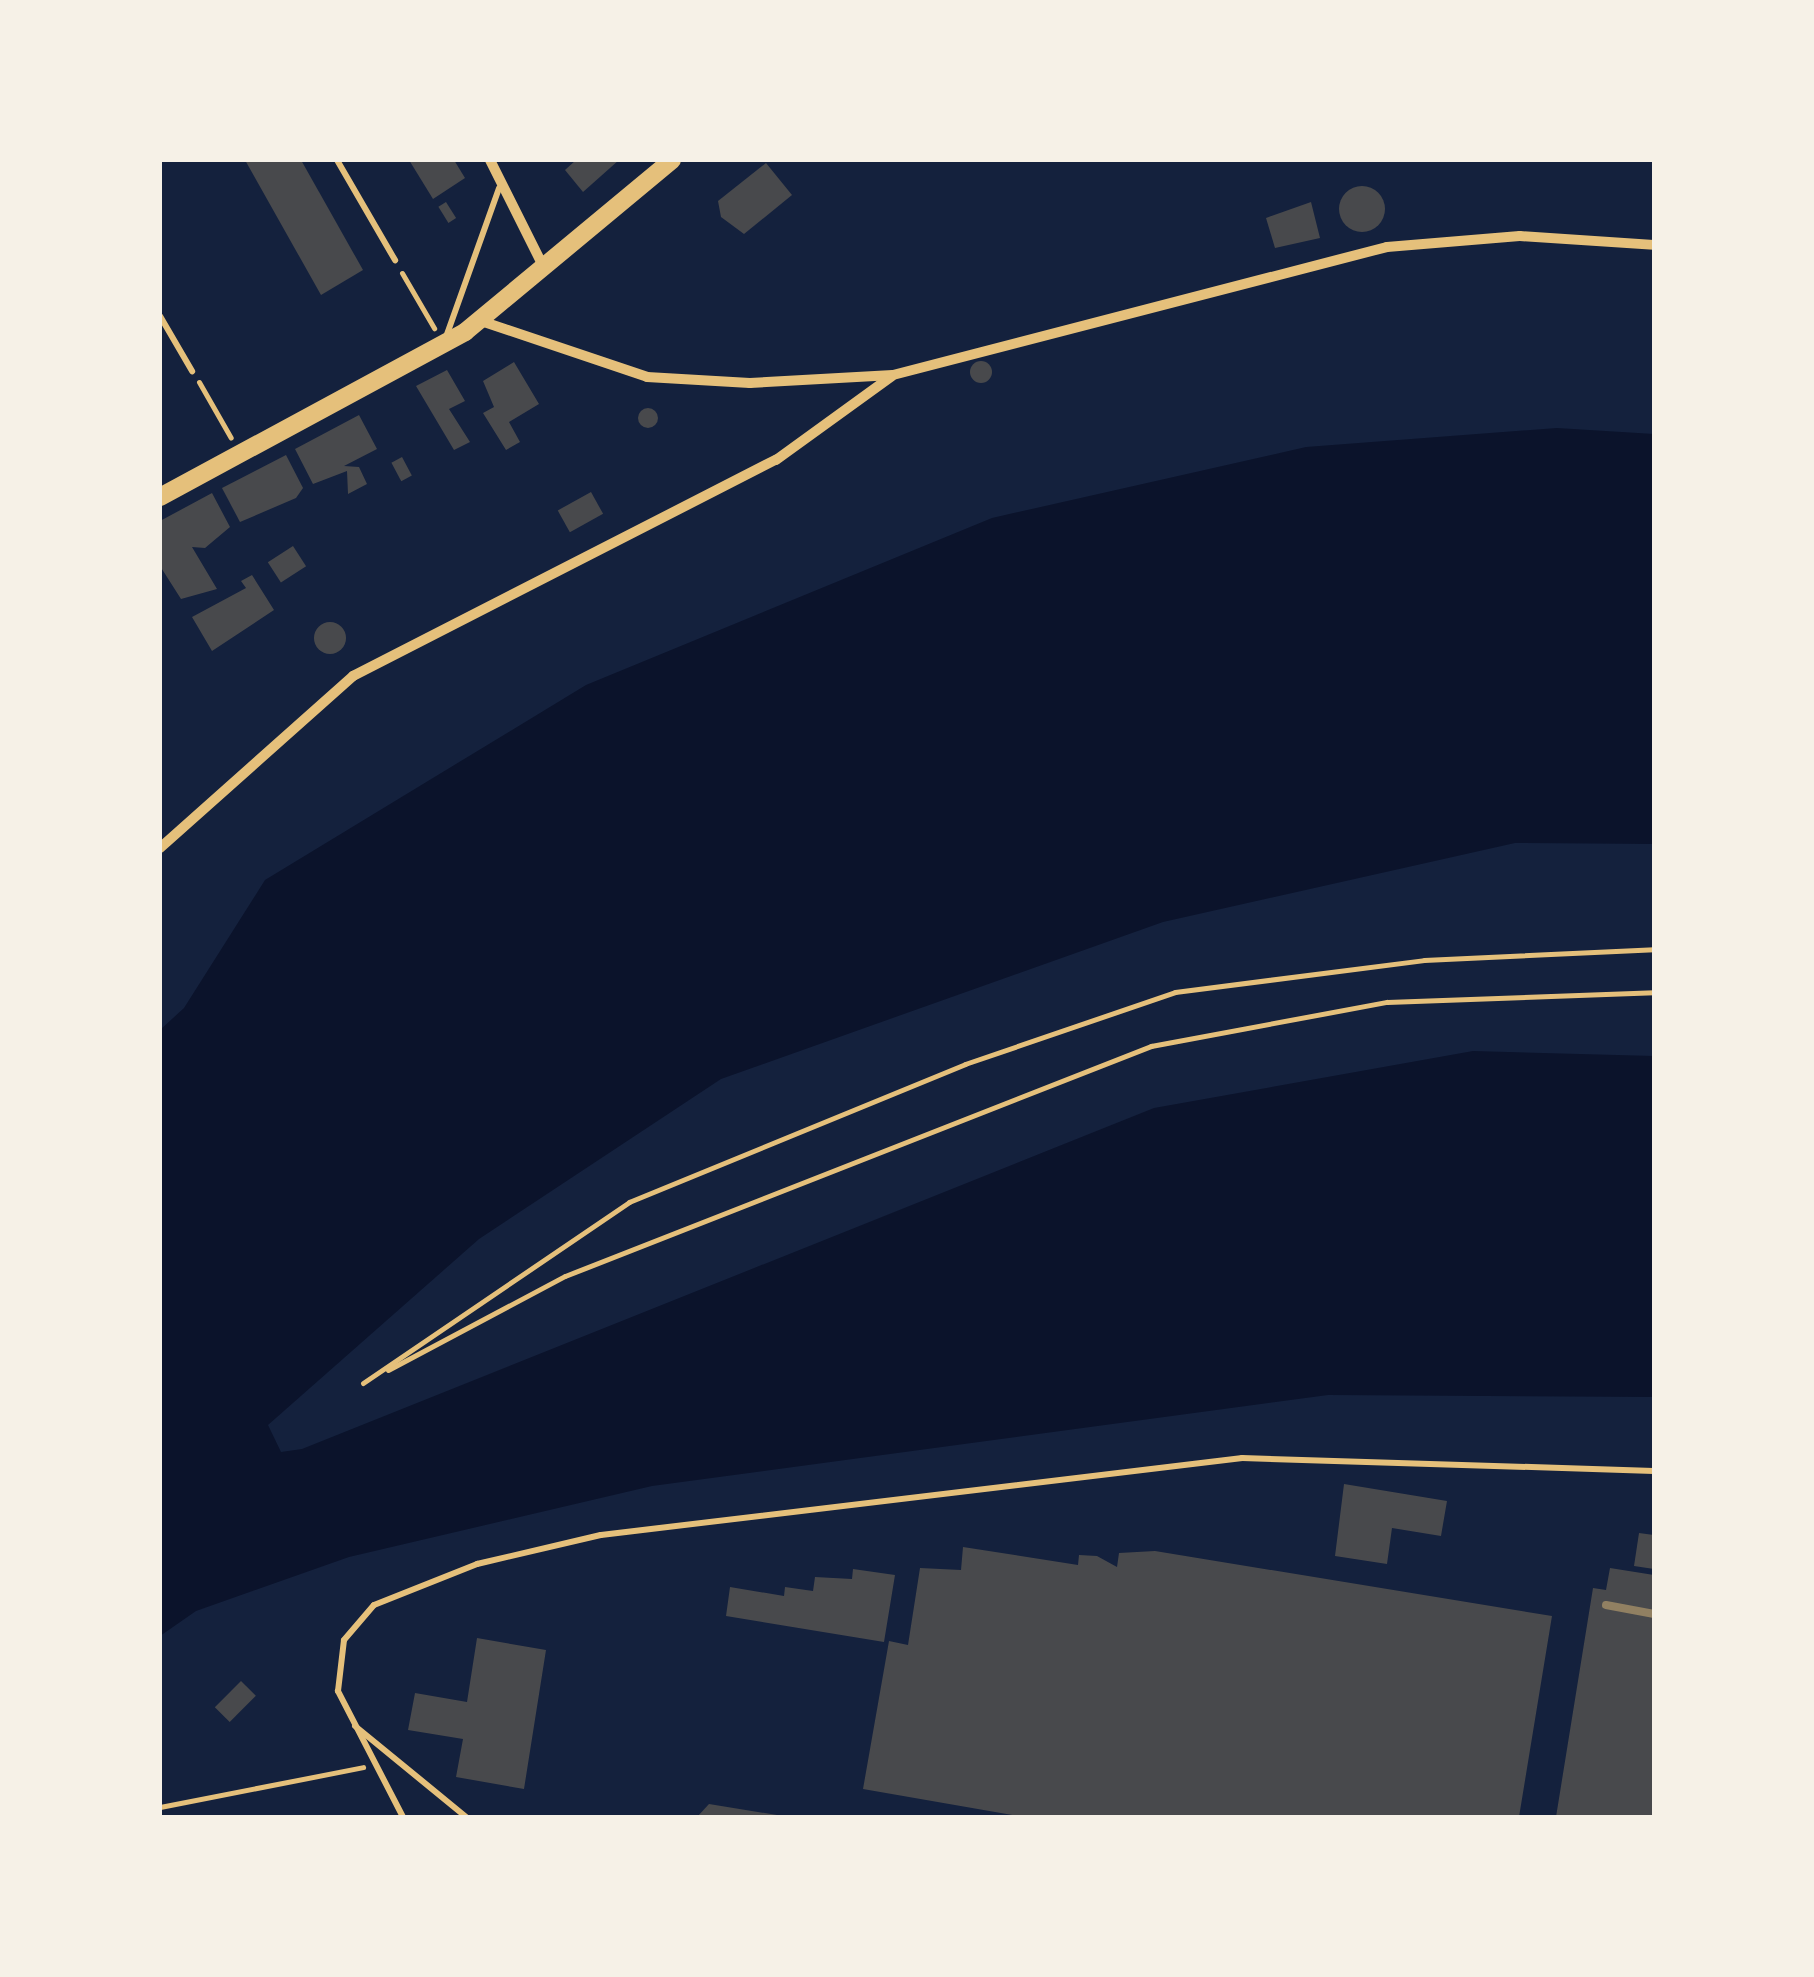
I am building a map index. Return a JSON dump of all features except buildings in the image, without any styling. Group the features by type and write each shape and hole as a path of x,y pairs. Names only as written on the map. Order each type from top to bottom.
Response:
{"main road":[{"path":"160,497 481,321 672,160"}],"street":[{"path":"490,160 499,188 544,268"},
{"path":"481,321 647,377 893,375 1387,247 1520,236 1654,245"},
{"path":"160,848 353,676 776,460 893,375"}],"lane":[{"path":"338,160 395,260"},
{"path":"444,344 499,188"},
{"path":"160,316 192,371"},
{"path":"403,1817 349,1722 338,1663 357,1617 462,1569 601,1535 1242,1458 1654,1471"},
{"path":"349,1722 466,1817"}],"path":[{"path":"395,260 444,344"},
{"path":"192,371 240,454"},
{"path":"1654,950 1424,960 1175,992 965,1064 629,1202 363,1384 565,1276 1151,1046 1387,1002 1654,992"},
{"path":"160,1807 374,1766"}],"water":[{"path":"1557,428 1654,434 1654,844 1515,843 1163,922 721,1079 479,1239 268,1425 281,1452 302,1449 1154,1108 1473,1051 1654,1056 1654,1397 1328,1395 652,1486 349,1557 196,1611 160,1636 160,1030 184,1008 265,880 586,685 992,518 1306,447"}],"railway":[{"path":"1606,1605 1654,1614"}]}
